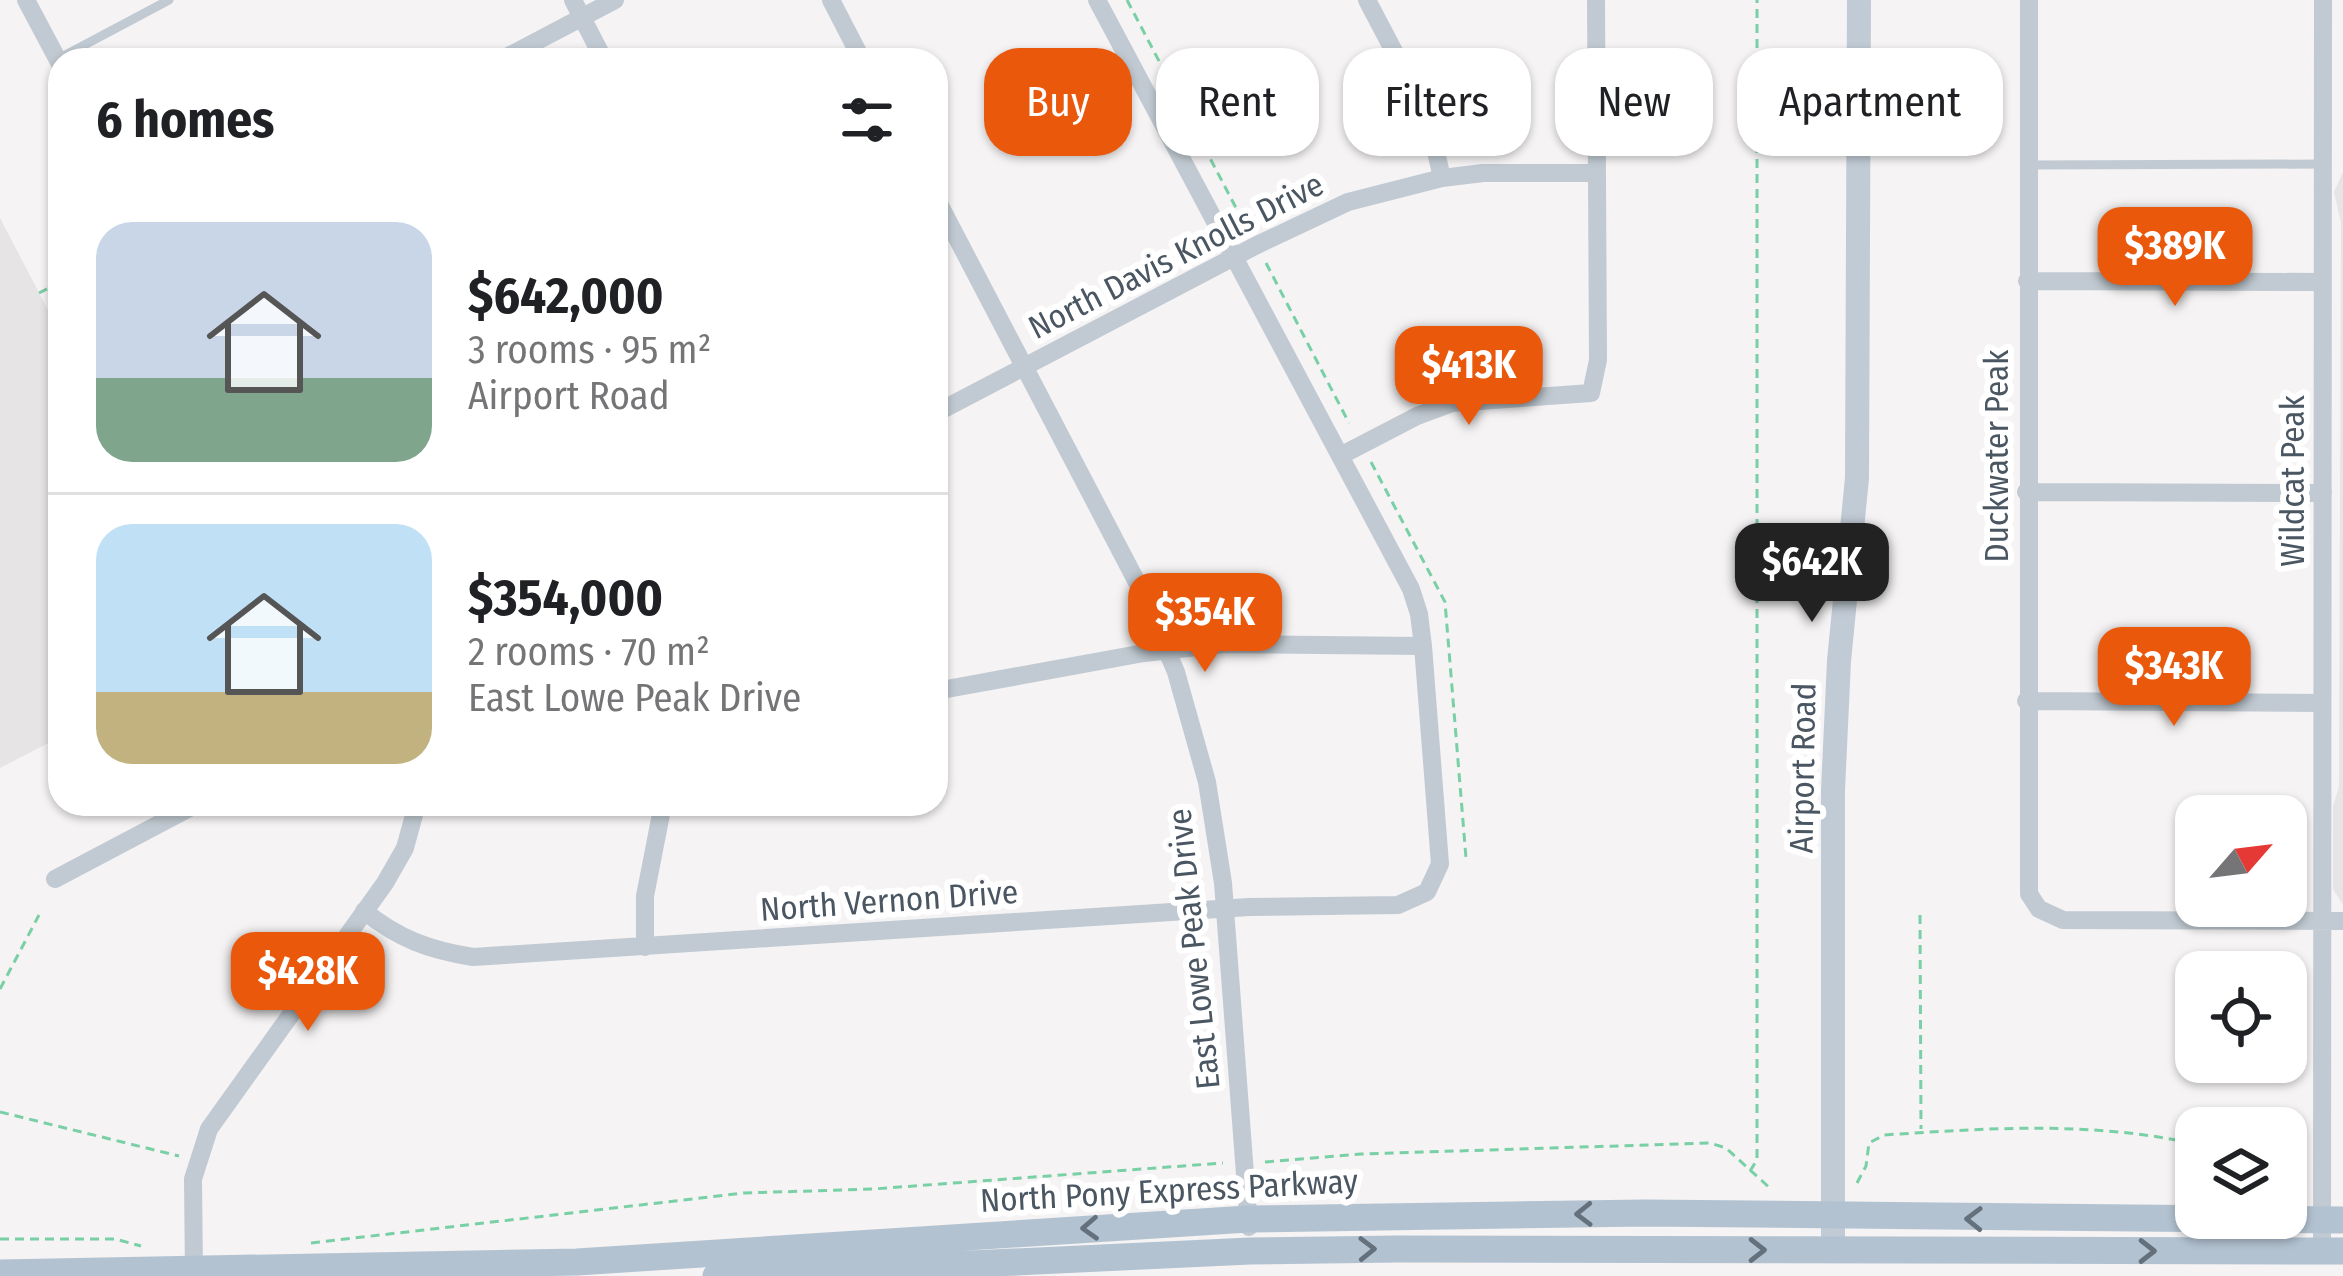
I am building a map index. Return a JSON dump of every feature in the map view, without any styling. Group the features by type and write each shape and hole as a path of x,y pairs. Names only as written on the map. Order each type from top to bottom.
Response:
{"main road":[{"name":"North Pony Express Parkway","path":"0,1274 577,1262 1248,1219 1645,1213 1833,1203 2332,1220"},
{"name":"North Pony Express Parkway","path":"716,1276 1250,1251 2332,1251"}],"street":[{"path":"26,0 52,48"},
{"path":"519,48 577,9 615,0"},
{"path":"830,0 856,48"},
{"path":"948,689 1223,644 1423,646 1411,590 1097,0"},
{"path":"1367,0 1428,116 1442,178"},
{"path":"1340,456 1452,403 1591,393 1598,360 1596,0"},
{"name":"Airport Road","path":"1833,1250 1832,790 1857,478 1859,0"},
{"name":"Duckwater Peak","path":"2029,0 2026,885 2039,909 2063,920 2322,921"},
{"name":"Wildcat Peak","path":"2323,0 2330,157 2323,282 2322,921 2332,1251"},
{"path":"577,9 598,48"},
{"name":"North Davis Knolls Drive","path":"948,406 1232,257 1348,202 1442,178 1483,173 1595,173"},
{"name":"East Lowe Peak Drive","path":"948,221 1141,590 1191,720 1207,782 1225,909 1250,1251"},
{"path":"2027,281 2323,282"},
{"path":"2026,492 2323,493"},
{"name":"North Vernon Drive","path":"364,911 428,950 473,957 1225,909 1398,904 1427,892 1440,864 1423,646"},
{"path":"2026,701 2322,703"},
{"path":"56,879 174,816"},
{"path":"194,1272 193,1179 209,1129 364,911 405,848 414,816"},
{"path":"645,947 645,896 661,816"},
{"path":"2322,921 2343,921"}],"lane":[{"path":"82,48 169,0"},
{"path":"2030,165 2330,157"}],"path":[{"path":"1127,0 1244,223"},
{"path":"1750,1171 1757,1160 1757,0"},
{"path":"1266,263 1349,423"},
{"path":"39,293 48,288"},
{"path":"0,989 39,915"},
{"path":"1920,915 1921,1132"},
{"path":"0,1112 181,1156"},
{"path":"1833,1203 1856,1184 1873,1138 2066,1126 2175,1141"},
{"path":"1263,1162 1361,1154 1710,1143 1726,1148 1779,1192"},
{"path":"303,1244 744,1193 872,1189 1222,1162"},
{"path":"0,1239 115,1239 152,1249"}],"shaded area":[{"path":"2343,172 2343,905 2333,889 2333,806 2339,787 2341,223 2334,192"},
{"path":"0,218 48,310 48,743 0,768"}]}
